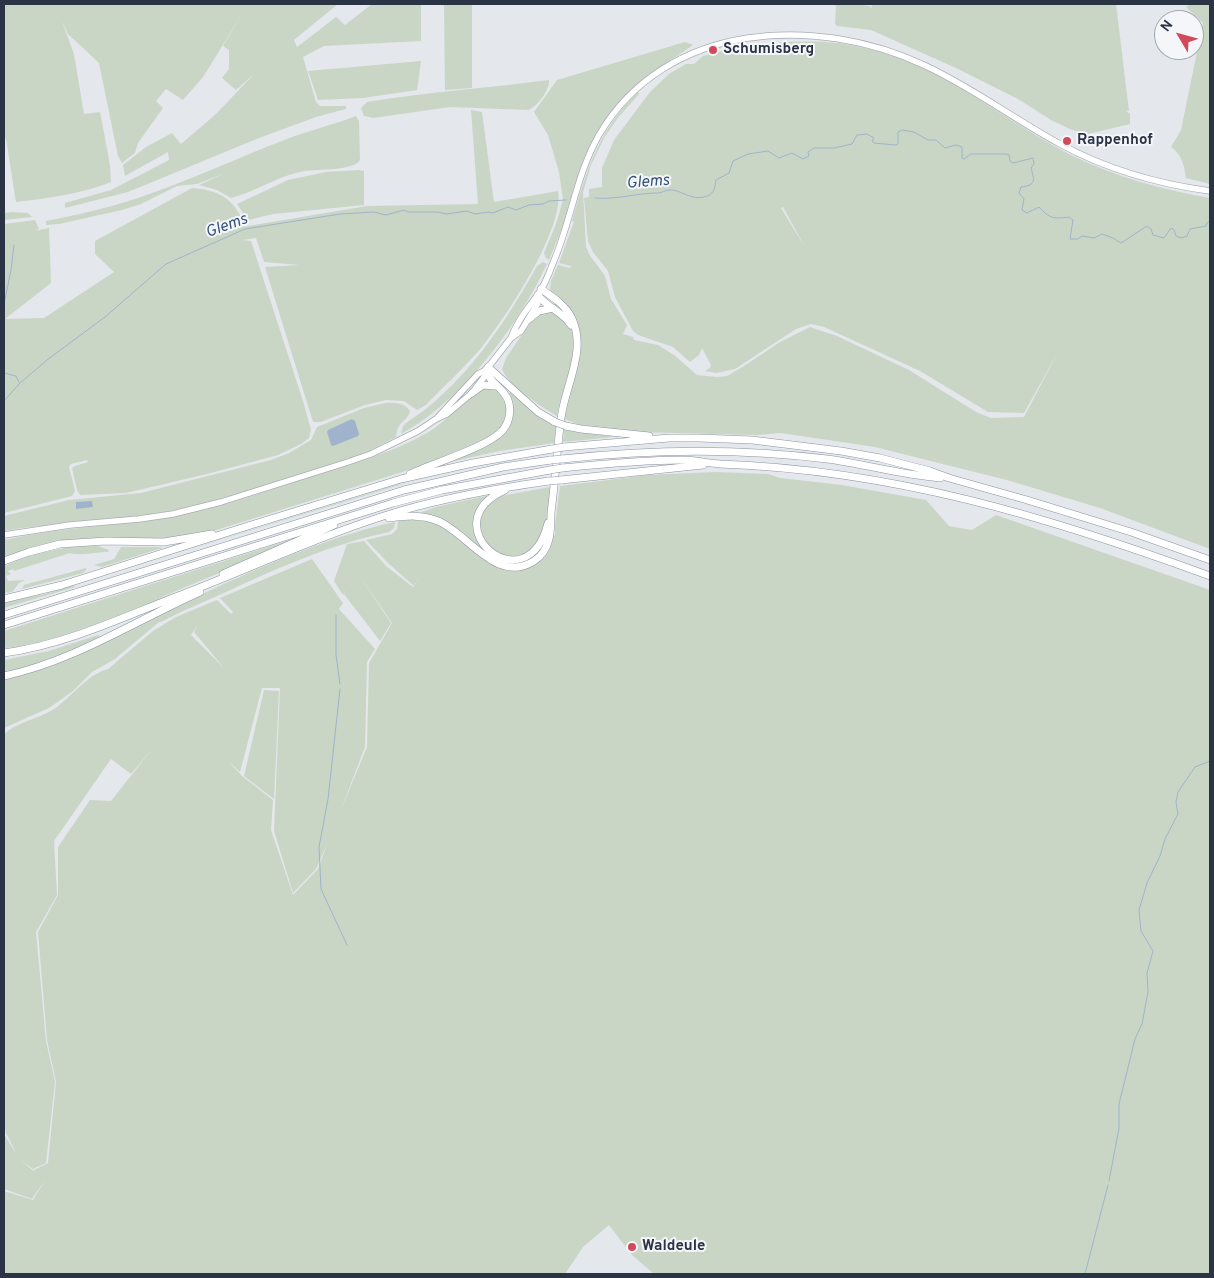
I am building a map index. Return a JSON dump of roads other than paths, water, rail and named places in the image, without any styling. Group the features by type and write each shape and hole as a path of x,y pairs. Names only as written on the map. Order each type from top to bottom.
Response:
{"highway":[{"path":"539,292 544,302 564,315 575,332"},
{"path":"376,520 418,516 436,520 454,530 487,558 501,566 514,567 528,564 544,552 551,535 551,513 563,405 577,354 572,319 566,309 539,292"},
{"path":"529,319 539,311 553,308"},
{"path":"387,484 465,452 489,441 499,434 507,423 510,409 507,398 488,379 487,369"},
{"path":"487,369 538,412 566,426 669,438 752,440 816,447 894,461 1078,515 1210,560"},
{"path":"472,393 483,385 498,387"},
{"path":"4,598 62,585 387,484 472,462 564,447 669,438"},
{"path":"4,615 404,490 504,467 551,460 645,452 739,452 827,459 928,477 949,478"},
{"path":"4,625 379,507 442,490 562,468 645,461 684,460 718,464 774,466 884,480 943,493 1053,523 1210,576"},
{"path":"4,653 34,648 86,633 309,544 399,512 459,496 549,481 718,464"},
{"path":"515,486 489,499 480,510 477,527 479,537 492,553 510,560 520,559 531,554 544,538 551,513"},
{"path":"199,588 214,578 286,545 379,507"},
{"path":"4,561 60,544 164,542 251,525"},
{"path":"4,676 60,658 86,647 206,589 222,579"}],"main road":[{"path":"4,536 70,525 139,519 207,506 371,454 448,414 472,393 482,381 487,369 511,338 519,321 539,292 548,275 567,226 581,175 591,149 613,114 650,77 670,64 698,50 733,40 771,36 811,36 862,44 895,53 927,66 958,82 1046,136 1092,159 1149,179 1183,188 1210,191"},
{"path":"511,338 521,331 529,319 538,303 539,292"},
{"path":"436,419 478,374 487,369"}],"water":[{"path":"352,419 355,421 358,436 333,446 331,445 328,430"},
{"path":"92,501 93,507 76,509 76,502"}],"waterway":[{"name":"Glems","path":"595,198 659,193 669,190 696,197 707,196 712,193 716,180 729,173 733,161 748,154 768,151 779,158 792,153 803,159 809,156 808,152 814,148 834,148 852,144 857,135 867,134 874,138 872,141 874,143 896,145 898,144 898,132 902,130 914,132 928,140 936,140 945,148 956,145 962,147 962,158 964,159 971,154 1006,154 1009,155 1010,161 1013,163 1033,158 1034,164 1031,168 1033,181 1030,185 1021,187 1019,193 1024,199 1022,210 1027,213 1039,207 1052,217 1069,217 1073,220 1070,239 1078,239 1082,236 1094,238 1102,234 1121,243 1147,226 1151,229 1153,235 1164,238 1171,228 1176,236 1181,238 1187,236 1190,229 1206,226 1210,221"},
{"name":"Glems","path":"4,401 20,383 47,360 105,317 166,264 245,229 340,214 374,212 386,215 404,210 408,212 438,212 446,214 467,211 475,214 493,213 508,207 516,210 529,205 566,200"},
{"path":"4,304 14,245"},
{"path":"4,373 16,376 19,382"},
{"path":"336,615 336,655 340,684"},
{"path":"340,689 328,799 319,847 321,889 347,945"},
{"path":"1109,1181 1119,1128 1119,1104 1135,1039 1142,1024 1148,992 1147,973 1153,951 1141,931 1139,910 1147,883 1160,856 1165,839 1178,814 1176,802 1178,792 1195,767 1210,761"},
{"path":"1085,1274 1108,1185"}],"place":[{"name":"Schumisberg","path":"713,50"},
{"name":"Rappenhof","path":"1067,141"},
{"name":"Waldeule","path":"632,1247"}]}
